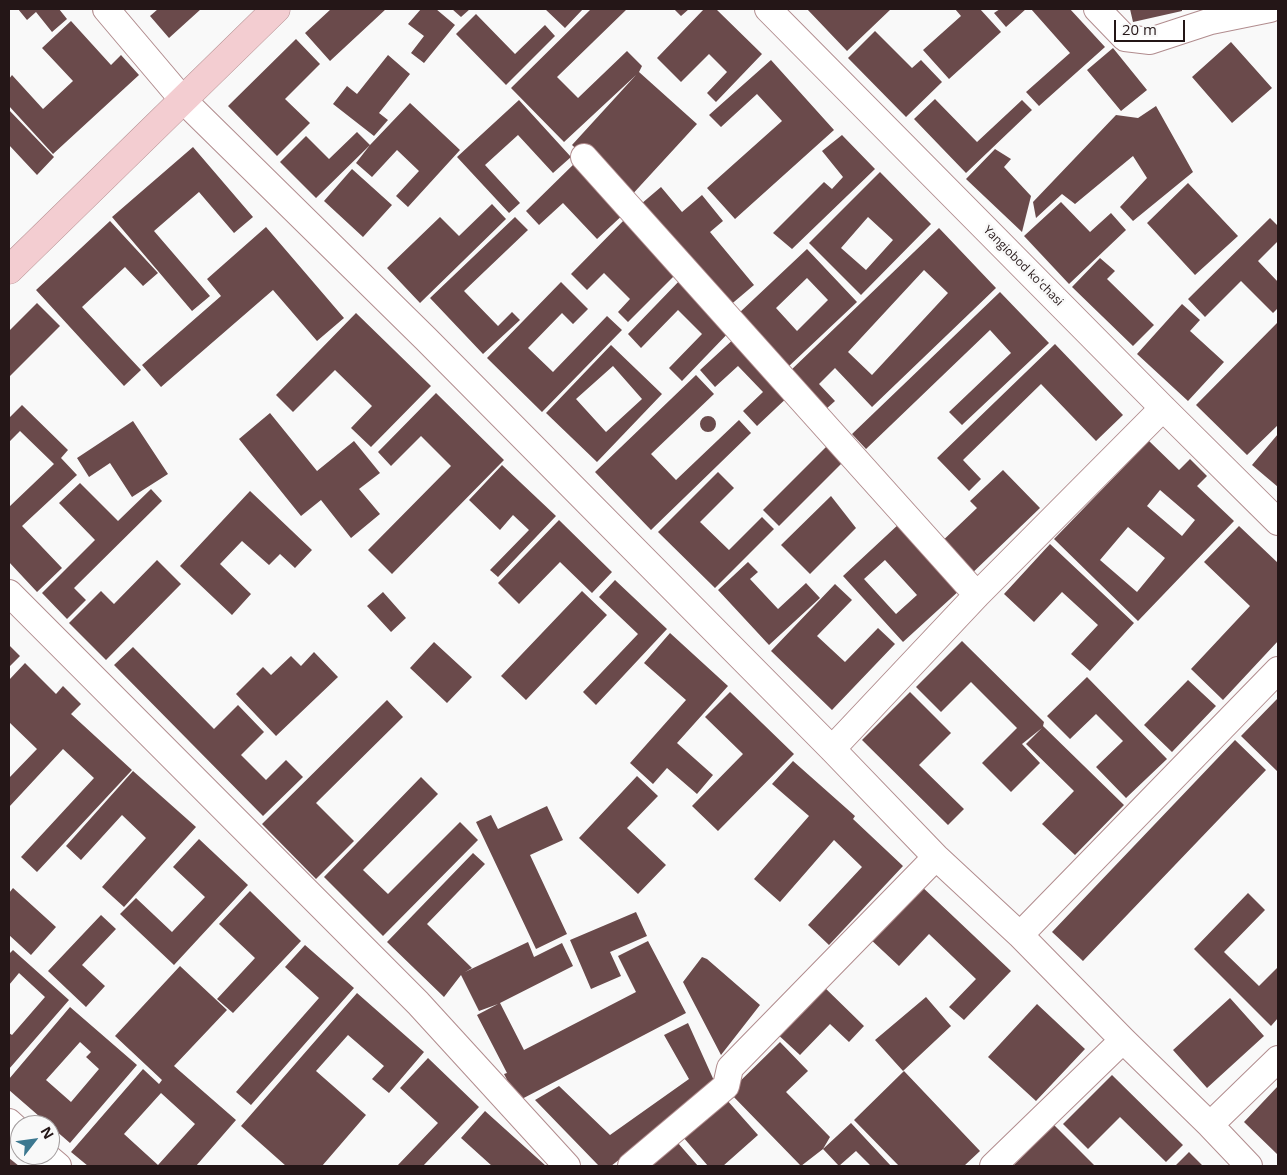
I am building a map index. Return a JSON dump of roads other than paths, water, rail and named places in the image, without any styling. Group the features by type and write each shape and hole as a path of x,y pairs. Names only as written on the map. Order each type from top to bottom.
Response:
{"main road":[{"path":"9,270 276,9"}],"street":[{"path":"106,9 183,100 434,346 832,749 936,858 1020,935 1249,1166"},
{"name":"Yangiobod ko'chasi","path":"768,9 1278,522"},
{"path":"1097,9 1125,38 1150,42 1209,15 1270,9"},
{"path":"584,157 977,594"},
{"path":"832,749 977,594 1163,408"},
{"path":"9,593 418,1003 567,1166"},
{"path":"1020,935 1278,670"},
{"path":"631,1166 726,1086 730,1068 936,858"},
{"path":"993,1166 1123,1040"},
{"path":"1210,1125 1278,1060"}]}
